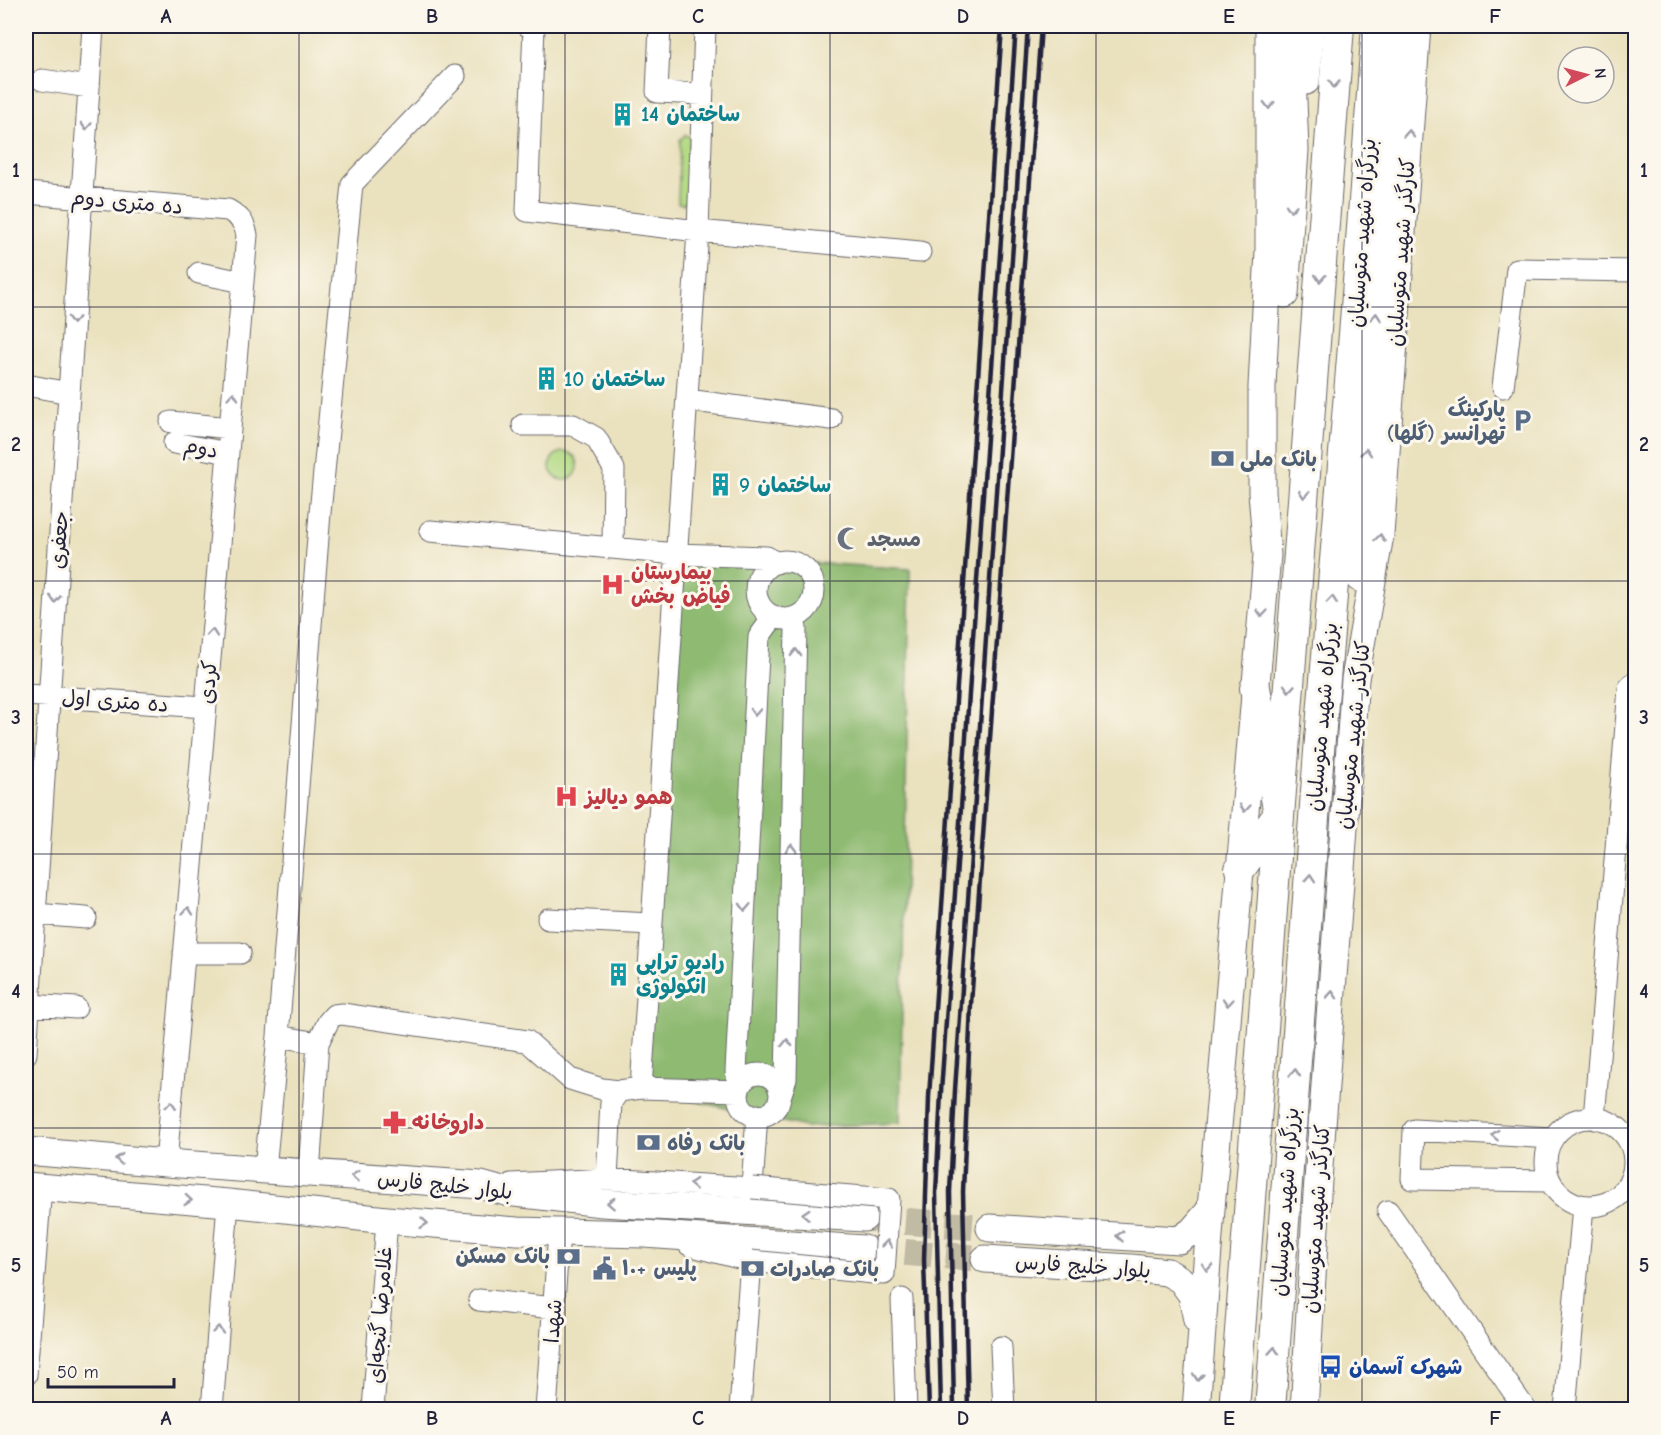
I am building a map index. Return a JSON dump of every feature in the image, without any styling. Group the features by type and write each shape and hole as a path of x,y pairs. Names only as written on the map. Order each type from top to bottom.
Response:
{"highway":[{"name":"بزرگراه شهید متوسلیان","path":"1234,1410 1339,26"},
{"name":"بزرگراه شهید متوسلیان","path":"1270,1410 1319,751 1377,26"},
{"path":"1240,869 1279,814 1256,688"}],"main road":[{"path":"1267,555 1262,492 1262,386 1269,251 1269,26"},
{"path":"1196,1410 1267,555 1295,150 1290,26"},
{"path":"1295,150 1302,120 1311,26"},
{"path":"1355,679 1361,524 1397,26"},
{"name":"کنارگذر شهید متوسلیان","path":"1304,1410 1316,1205 1355,679 1380,536 1417,26"},
{"path":"1412,92 1427,26"},
{"name":"بلوار خلیج فارس","path":"26,1151 481,1185 506,1191 602,1203 864,1218"},
{"name":"بلوار خلیج فارس","path":"33,1187 228,1203 387,1220 559,1233 644,1234 864,1248"},
{"name":"بلوار خلیج فارس","path":"990,1228 1179,1240 1192,1231 1211,1209"},
{"name":"بلوار خلیج فارس","path":"985,1259 1167,1272 1181,1280 1192,1295 1201,1345"}],"street":[{"name":"جعفری","path":"26,1054 93,26"},
{"path":"528,26 534,26 527,211 698,231 920,252"},
{"path":"660,26 657,92 702,94"},
{"path":"641,1088 698,231 705,26"},
{"path":"265,1169 278,1036 320,513 352,184 455,76"},
{"path":"42,80 89,87"},
{"name":"ده متری دوم","path":"26,193 228,210"},
{"name":"کردی","path":"166,1163 247,235 240,217 228,210"},
{"path":"1503,387 1517,269 1635,271"},
{"path":"198,273 243,282"},
{"path":"26,385 69,393"},
{"path":"687,400 831,419"},
{"path":"523,425 573,425 596,438 614,470 613,547"},
{"name":"دوم","path":"228,453 172,433 230,428"},
{"path":"430,531 676,554 767,557 776,563"},
{"path":"784,617 759,638 736,1071 740,1103 744,1109 757,1115 771,1112 779,1100 786,1079 796,628 784,617 766,611 757,594 757,584 767,568 776,563 793,562 801,566 813,580 813,598 809,607 802,614 784,617"},
{"path":"1594,1119 1629,688 1635,681"},
{"name":"ده متری اول","path":"26,695 205,707"},
{"path":"35,914 86,918"},
{"path":"548,919 652,924"},
{"path":"184,953 240,954"},
{"path":"29,1005 76,1008"},
{"path":"309,1173 318,1043 334,1015 342,1014 527,1041 570,1079 602,1089 739,1091"},
{"path":"278,1036 318,1043"},
{"path":"739,1091 746,1078 764,1074 775,1082 780,1094 779,1100"},
{"path":"607,1179 611,1102 619,1091"},
{"path":"752,1188 757,1115"},
{"path":"1582,1119 1594,1119 1616,1127 1633,1147 1633,1179 1612,1201 1598,1206 1583,1206 1569,1202 1558,1193 1550,1181 1546,1167 1547,1152 1553,1138 1561,1129 1582,1119"},
{"path":"1550,1181 1412,1179 1414,1130 1553,1138"},
{"path":"481,1185 607,1179 890,1199 884,1274 751,1261 644,1234"},
{"path":"26,1375 33,1187"},
{"path":"212,1410 228,1203"},
{"path":"1565,1410 1583,1206"},
{"path":"1388,1211 1526,1410"},
{"name":"غلامرضا گنجه‌ای","path":"373,1410 387,1220"},
{"name":"شهدا","path":"546,1410 559,1233"},
{"path":"740,1410 751,1261"},
{"path":"902,1299 906,1410"},
{"path":"479,1300 554,1308"},
{"path":"1001,1347 1004,1410"}],"green space":[{"path":"685,135 690,137 687,201 683,204 678,203 680,140"},
{"path":"564,452 574,456 578,466 574,476 564,480 554,476 550,466 554,456"},
{"path":"676,554 910,569 900,1123 805,1127 641,1088"}],"tunnel":[{"path":"864,1218 990,1228"},
{"path":"864,1249 985,1259"}],"railway":[{"path":"929,1410 924,1260 929,1097 1002,26"},
{"path":"941,1410 936,1193 941,1092 1016,26"},
{"path":"954,1410 950,1192 955,1090 1028,26"},
{"path":"968,1410 963,1192 971,1004 1041,26"}],"place":[{"name":"ساختمان 14","path":"623,114"},
{"name":"ساختمان 10","path":"546,379"},
{"name":"پارکینگ تهرانسر (گلها)","path":"1523,421"},
{"name":"بانک ملی","path":"1222,459"},
{"name":"ساختمان 9","path":"721,485"},
{"name":"مسجد","path":"849,539"},
{"name":"بیمارستان فیاض بخش","path":"613,584"},
{"name":"همو دیالیز","path":"567,797"},
{"name":"رادیو تراپی انکولوژی","path":"618,974"},
{"name":"داروخانه","path":"394,1122"},
{"name":"بانک رفاه","path":"649,1143"},
{"name":"بانک مسکن","path":"568,1256"},
{"name":"پلیس +۱۰","path":"604,1268"},
{"name":"بانک صادرات","path":"752,1269"},
{"name":"شهرک آسمان","path":"1331,1367"}]}
